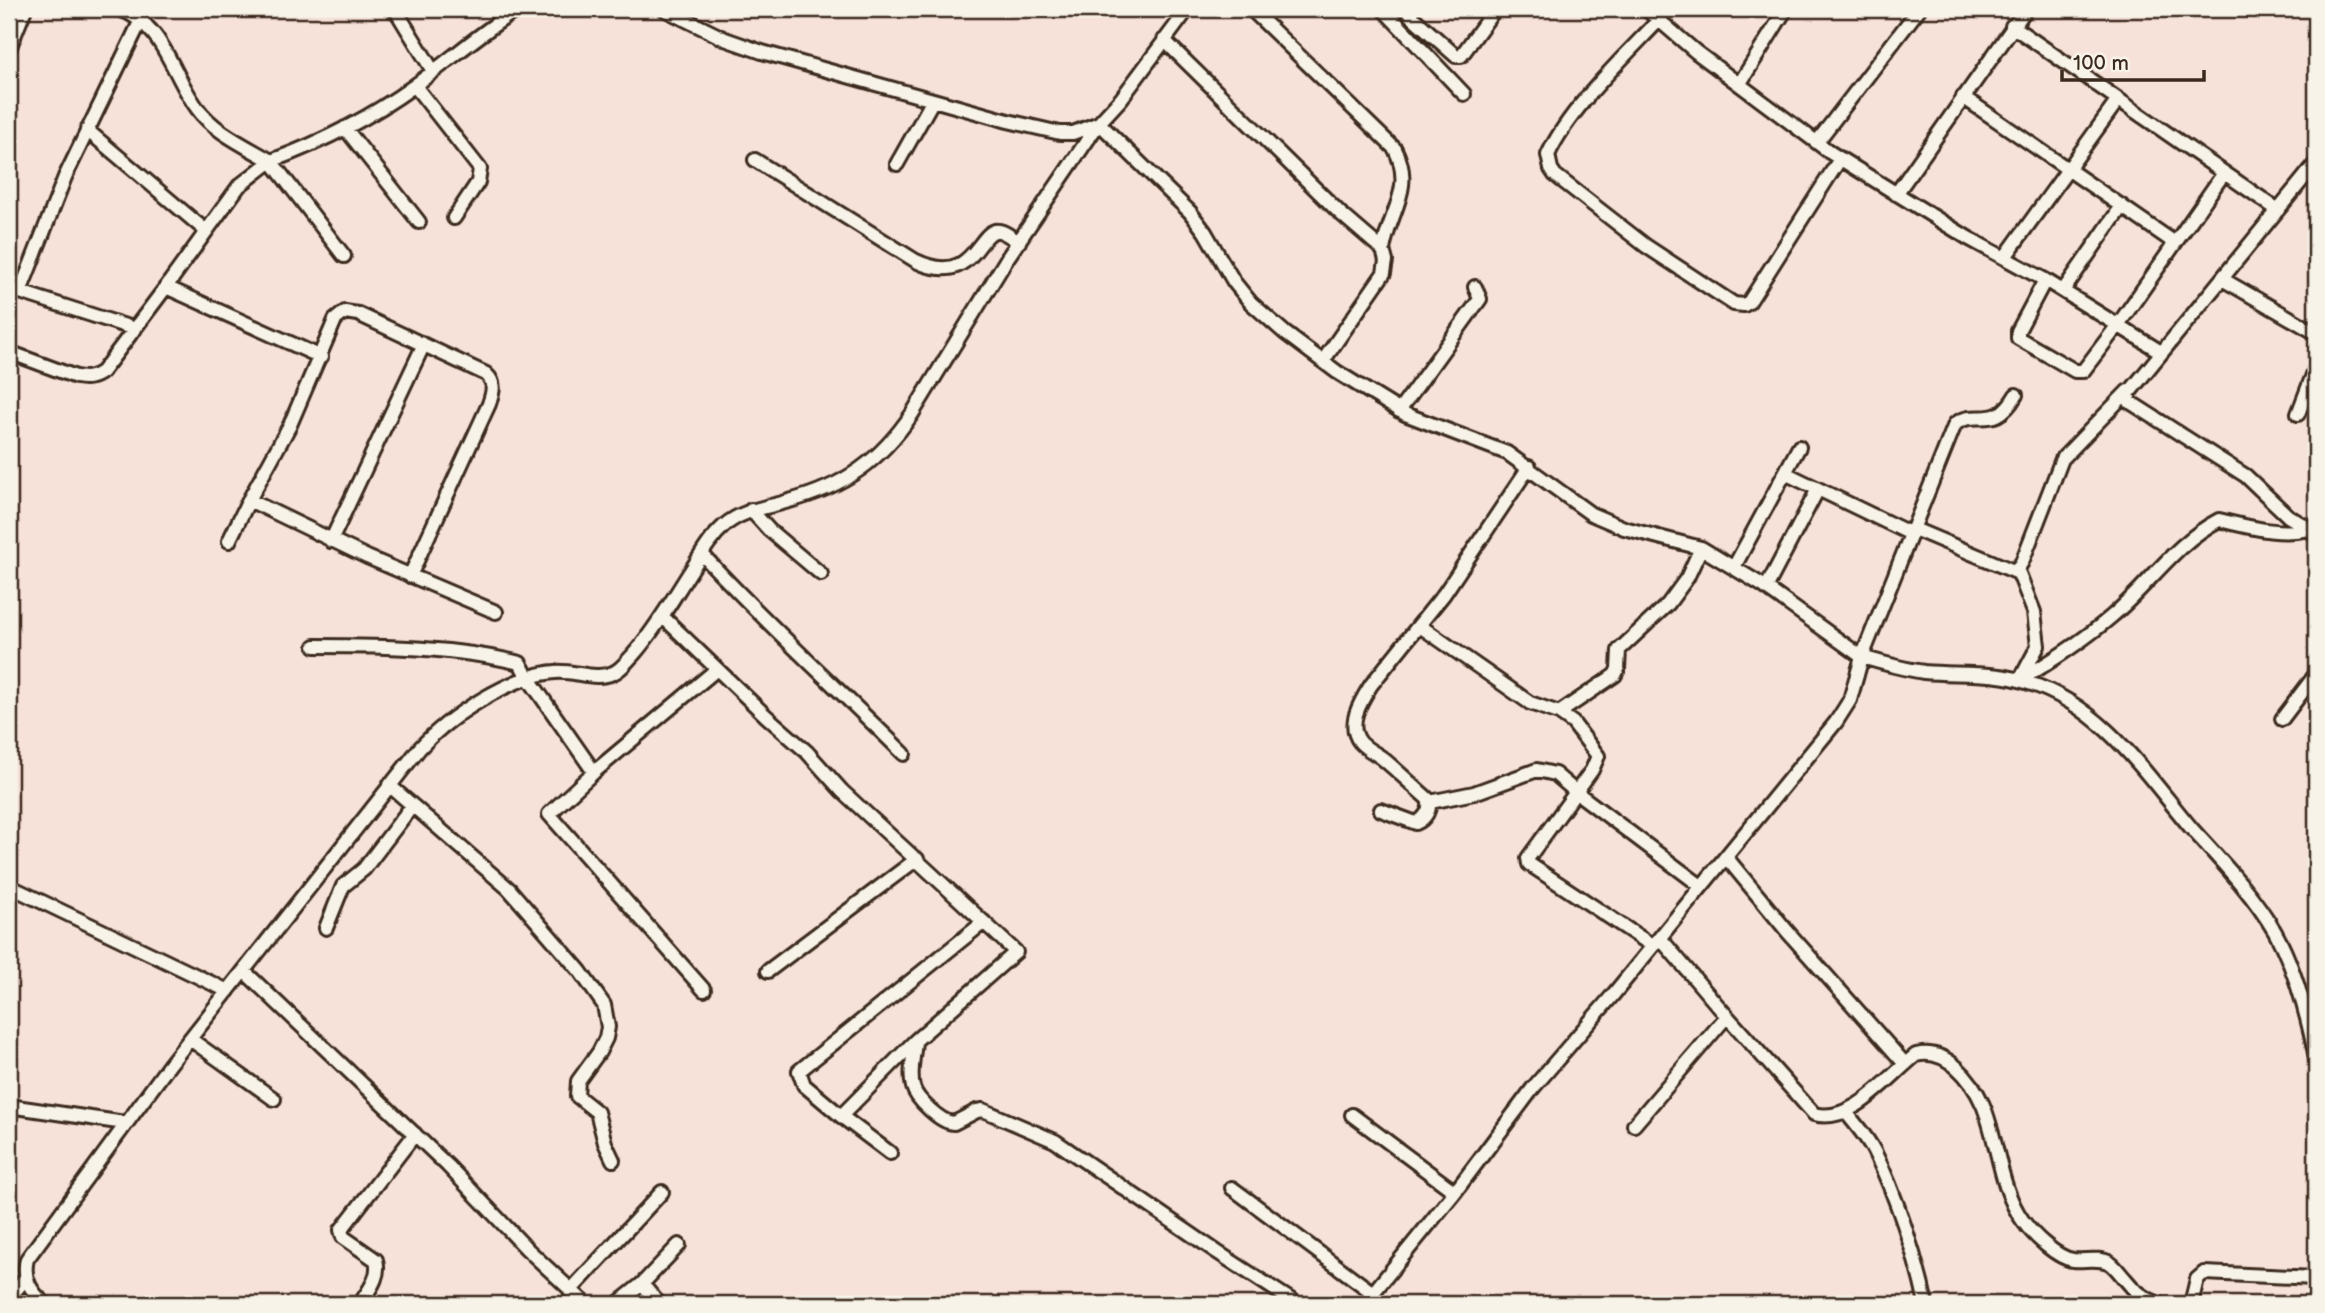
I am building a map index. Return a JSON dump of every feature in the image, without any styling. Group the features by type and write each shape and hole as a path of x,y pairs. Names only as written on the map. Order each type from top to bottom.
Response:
{"street":[{"path":"9,49 25,9"},
{"path":"118,9 141,20 166,50 196,107 206,118 219,130 271,161 344,256"},
{"path":"395,9 433,71"},
{"path":"9,352 59,372 87,379 102,372 239,186 271,161 345,128 415,86 517,9"},
{"path":"664,9 725,39 762,52 1008,121 1060,133 1085,130 1099,123"},
{"path":"45,1304 34,1295 26,1278 24,1268 27,1259 125,1123 424,744 479,702 527,676 558,671 603,676 615,673 646,640 717,532 730,520 751,510 812,494 851,477 869,465 912,414 1019,242 1099,123 1121,99 1188,9"},
{"path":"1251,9 1395,149 1403,174 1402,194 1385,238 1384,273 1323,361"},
{"path":"1383,9 1464,94"},
{"path":"1409,9 1409,15 1456,56 1461,56 1495,9"},
{"path":"1646,9 1696,52 1840,159 2161,352"},
{"path":"1740,83 1786,9"},
{"path":"1818,142 1919,9"},
{"path":"1896,194 2026,9"},
{"path":"135,329 15,290 65,177 141,20"},
{"path":"1659,20 1602,81 1548,155 1555,175 1646,246 1734,304 1744,305 1749,302 1840,159"},
{"path":"2012,26 2278,211"},
{"path":"1164,40 1340,213 1383,250"},
{"path":"415,86 480,169 478,182 454,218"},
{"path":"1963,97 2175,243"},
{"path":"897,164 933,100"},
{"path":"2005,257 2118,100"},
{"path":"1099,123 1190,212 1234,282 1267,319 1323,361 1399,411 1507,453 1597,517 1624,528 1701,548 1766,588 1862,657 1899,668 1925,672 1959,672 2020,681 2045,689 2088,713 2128,751 2235,878 2274,932 2312,1009 2316,1058"},
{"path":"345,128 419,222"},
{"path":"87,130 206,231"},
{"path":"755,160 931,268 942,270 960,265 996,231 1001,231 1019,242"},
{"path":"2020,681 2038,646 2034,612 2018,571 2062,459 2128,391 2316,163"},
{"path":"2045,280 2017,332 2021,341 2080,372 2085,370 2224,173"},
{"path":"2063,291 2122,206"},
{"path":"2222,279 2316,332"},
{"path":"166,286 321,357"},
{"path":"1399,411 1480,299 1475,287"},
{"path":"229,541 290,425 335,320 345,312 358,314 491,378 493,391 410,576"},
{"path":"331,541 422,346"},
{"path":"2298,415 2316,367"},
{"path":"2128,391 2130,402 2246,476 2288,516 2314,533"},
{"path":"1364,1304 1455,1192 1533,1088 1657,942 1842,715 1850,700 1862,657 1955,424 1962,420 2000,415 2017,395"},
{"path":"1734,567 1798,447"},
{"path":"1430,802 1361,743 1355,724 1356,713 1371,685 1420,626 1479,544 1529,467"},
{"path":"1785,472 1905,531 1914,529 2013,572 2018,571"},
{"path":"1766,588 1818,489"},
{"path":"249,500 331,541 496,612"},
{"path":"751,510 769,530 821,574"},
{"path":"2020,681 2049,663 2113,615 2200,530 2219,520 2267,531 2314,533"},
{"path":"1559,713 1615,675 1619,650 1674,597 1687,578 1701,548"},
{"path":"702,554 785,640 904,754"},
{"path":"662,616 1016,951 915,1041 841,1116"},
{"path":"1420,626 1530,703 1559,713 1573,723 1598,756 1597,762 1528,858 1529,864 1657,942 1814,1114 1825,1117 1846,1112 1916,1055 1947,1058 1983,1105 2003,1172 2022,1220 2050,1247 2066,1258 2110,1263 2142,1297 2159,1304"},
{"path":"315,646 415,649 496,657 520,663 594,772"},
{"path":"704,990 549,814 594,772 717,669"},
{"path":"2282,719 2316,674"},
{"path":"1430,802 1474,793 1537,771 1555,774 1701,886"},
{"path":"389,786 509,889 580,971 604,1005 608,1027 606,1038 578,1081 577,1096 597,1112 612,1160"},
{"path":"1381,810 1416,823 1425,817 1430,802"},
{"path":"326,928 343,886 364,869 412,806"},
{"path":"1726,857 1787,931 1905,1064"},
{"path":"768,971 917,859"},
{"path":"9,886 228,991"},
{"path":"890,1153 804,1086 799,1071 984,922"},
{"path":"244,971 415,1134 586,1304"},
{"path":"1634,1125 1727,1016"},
{"path":"190,1039 274,1099"},
{"path":"915,1041 913,1086 943,1121 954,1123 983,1110 1055,1141 1297,1304"},
{"path":"9,1106 125,1123"},
{"path":"1846,1112 1874,1149 1903,1225 1926,1304"},
{"path":"1352,1115 1455,1192"},
{"path":"359,1304 377,1276 378,1265 376,1260 343,1237 341,1230 415,1134"},
{"path":"1231,1188 1373,1293"},
{"path":"570,1291 663,1192"},
{"path":"617,1304 642,1284 679,1245"},
{"path":"2315,1304 2316,1271"},
{"path":"2191,1304 2197,1279 2204,1273 2315,1278"},
{"path":"9,1298 26,1278"},
{"path":"642,1284 659,1304"}]}
